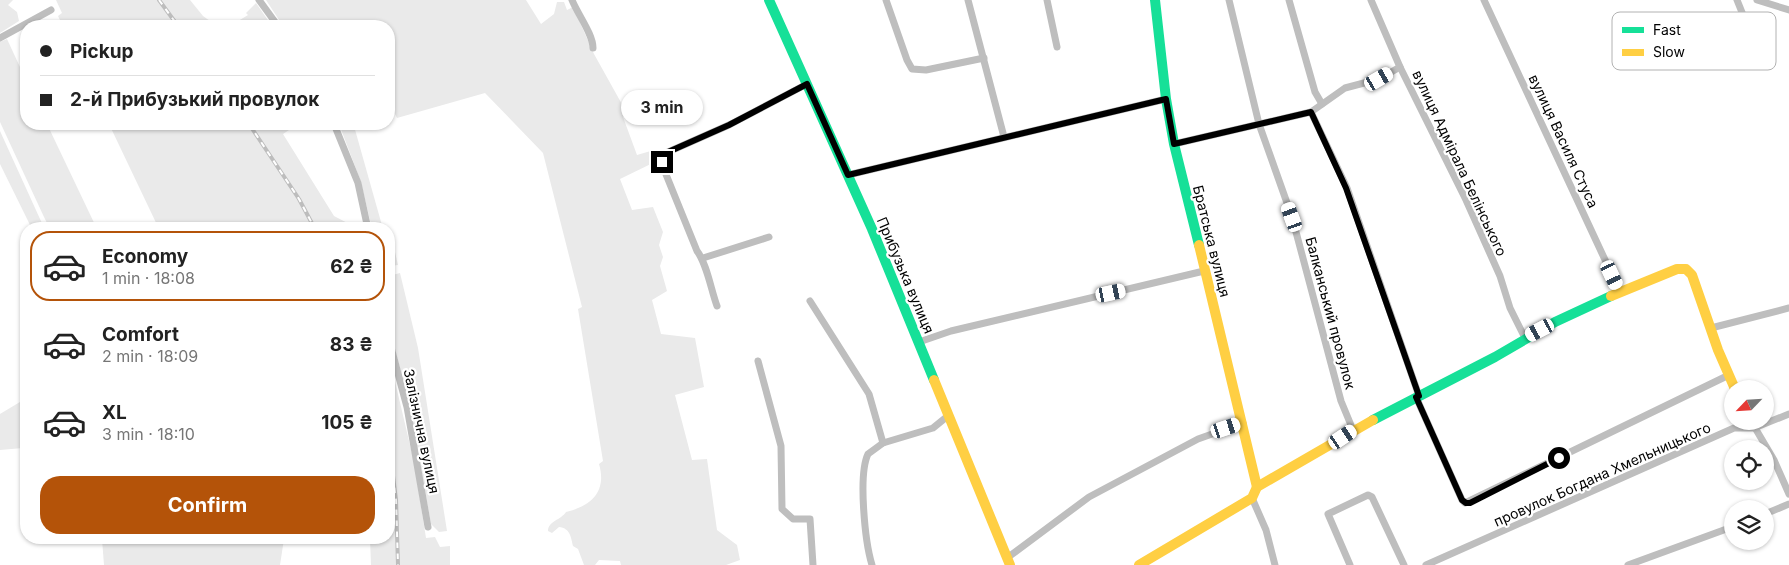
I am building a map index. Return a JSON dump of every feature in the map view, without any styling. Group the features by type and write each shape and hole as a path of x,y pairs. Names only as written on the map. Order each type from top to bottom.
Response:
{"street":[{"path":"259,0 274,20"},
{"path":"573,0 577,14 592,37 593,48"},
{"name":"Прибузька вулиця","path":"769,0 848,175 1009,561"},
{"path":"886,0 912,68 926,70 984,58"},
{"path":"968,0 1004,137"},
{"path":"1047,0 1057,46"},
{"name":"Братська вулиця","path":"1155,0 1166,99 1174,144 1243,422 1257,487"},
{"name":"Балканський провулок","path":"1229,0 1259,124 1292,217 1341,401 1353,430"},
{"path":"1290,0 1316,92 1322,104"},
{"name":"вулиця Адмірала Белінського","path":"1371,0 1400,67 1466,200 1500,276 1510,308 1525,338"},
{"name":"вулиця Василя Стуса","path":"1484,0 1620,292"},
{"path":"1737,0 1742,12"},
{"path":"1757,0 1789,10"},
{"path":"33,20 51,10"},
{"path":"0,38 20,27"},
{"path":"1174,144 1311,112 1345,88 1379,79 1400,67"},
{"path":"717,306 707,279 703,258 698,252 663,167 663,158 668,152 729,125 807,84"},
{"path":"848,175 1166,99"},
{"path":"1311,112 1346,188 1418,397 1462,500 1466,503 1729,376"},
{"path":"336,130 358,183 366,222"},
{"path":"703,258 769,237"},
{"path":"1139,565 1252,498 1257,487 1353,430 1494,357 1525,338 1620,292 1682,268 1689,270 1692,275 1731,380"},
{"path":"919,342 951,331 1204,271"},
{"path":"810,301 869,394 883,444"},
{"path":"1711,328 1789,308"},
{"path":"758,361 781,446 782,509 793,519 810,519 814,565"},
{"name":"Залізнична вулиця","path":"395,364 406,407 428,527"},
{"name":"провулок Богдана Хмельницького","path":"1774,418 1789,414"},
{"path":"872,565 867,542 864,499 864,466 870,452 883,444 933,428 949,415"},
{"path":"1009,561 1095,493 1205,436 1243,422"},
{"name":"провулок Богдана Хмельницького","path":"1426,565 1730,430"},
{"path":"1756,430 1774,460 1789,494"},
{"path":"1350,565 1328,514 1368,495 1372,497 1404,565"},
{"path":"1252,498 1266,530 1275,565"},
{"path":"1774,510 1789,504"},
{"path":"1628,565 1724,530"}],"shaded area":[{"path":"0,0 13,0 8,5 17,12 19,21 0,33"},
{"path":"56,0 157,0 172,20 60,20 58,16 62,13"},
{"path":"160,0 190,0 209,20 175,20"},
{"path":"266,0 526,0 541,24 554,14 557,2 564,2 567,10 573,7 594,54 628,115 623,117 637,155 654,150 659,160 620,179 632,210 653,207 663,232 659,245 663,257 660,266 667,291 652,300 661,334 695,338 704,387 675,395 692,460 707,459 717,530 737,545 740,560 726,565 621,565 620,561 599,560 595,565 584,565 578,549 573,546 571,536 566,529 559,527 552,533 548,531 550,525 566,512 583,506 595,496 601,482 599,464 603,461 578,309 582,307 543,153 485,93 397,118 395,114 395,20 279,20"},
{"path":"256,3 268,20 240,20 248,15 246,13"},
{"path":"7,39 20,67 20,130 50,130 94,222 46,222 0,122 0,42"},
{"path":"112,130 252,130 311,222 156,222"},
{"path":"253,130 289,130 283,134 334,216 346,222 312,222 299,198"},
{"path":"341,130 355,130 381,222 370,222 361,182"},
{"path":"0,131 42,222 29,222 0,164"},
{"path":"395,252 398,265 395,265"},
{"path":"400,273 418,348 447,531 439,532 431,524 410,406 395,350 395,274"},
{"path":"395,381 414,462 426,538 435,537 440,547 450,546 450,565 398,565"},
{"path":"20,402 20,448 0,450 0,414"},
{"path":"395,500 397,565 371,565 370,544 395,544"},
{"path":"102,544 283,544 280,565 104,565"}],"railway":[{"path":"159,0 174,20"},
{"path":"253,130 299,199 311,222"},
{"path":"395,492 398,565"}],"traffic: fast":[{"path":"769,0 872,229 934,380"},
{"path":"1155,0 1166,99 1174,144 1199,245"},
{"path":"1373,420 1495,357 1555,322 1611,296"}],"traffic: slow":[{"path":"1199,245 1257,487"},
{"path":"1611,296 1677,269 1686,269 1692,275 1718,350 1731,380"},
{"path":"934,380 1010,565"},
{"path":"1139,565 1252,498 1257,487 1373,420"}],"route":[{"path":"662,162 668,152 729,125 807,84 848,175 1166,99 1174,144 1311,112 1346,188 1419,396 1416,397 1462,500 1470,503 1559,458"}]}
